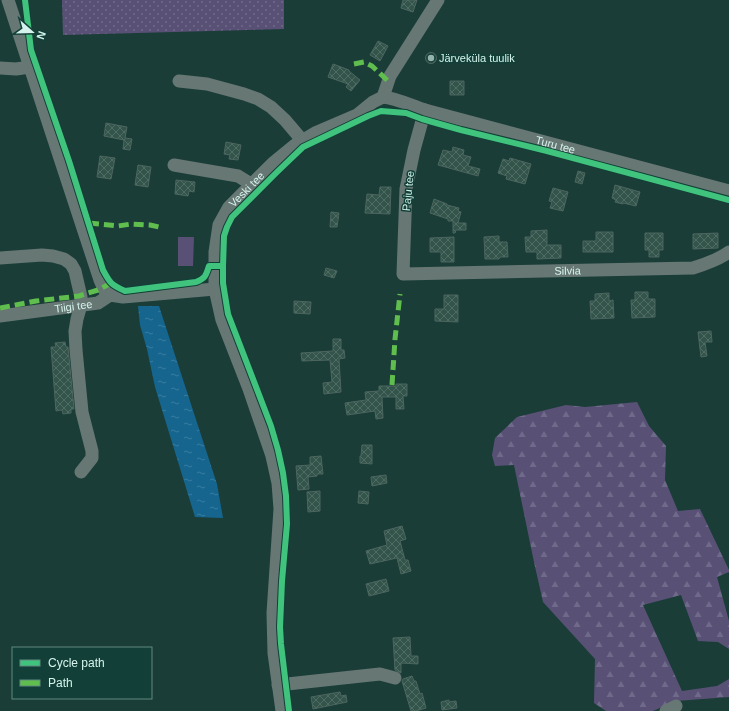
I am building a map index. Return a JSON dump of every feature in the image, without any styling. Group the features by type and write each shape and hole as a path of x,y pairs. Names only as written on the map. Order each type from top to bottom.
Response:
{"street":[{"path":"8,0 100,280 105,291 110,295 123,297 215,289"},
{"path":"383,97 390,76 438,0"},
{"path":"0,68 30,68"},
{"path":"179,81 207,84 258,98 271,107 285,120 302,140"},
{"name":"Turu tee","path":"383,97 391,98 425,110 729,191"},
{"name":"Veski tee","path":"282,711 274,654 273,613 280,509 278,483 272,456 249,389 222,320 215,289 215,252 219,225 229,207 273,162 302,140 357,115 373,102 383,97"},
{"name":"Paju tee","path":"403,274 406,189 414,150 425,110"},
{"path":"174,165 238,176 251,184"},
{"name":"Silvia","path":"403,274 693,268 711,262 729,252"},
{"path":"0,258 42,255 53,256 64,259 71,264 75,271 81,297 81,305 75,331 76,350 82,412 92,451 92,458 81,472"},
{"name":"Tiigi tee","path":"0,316 98,303 110,295"},
{"path":"278,685 380,674 395,678"}],"path":[{"path":"374,114 381,111 400,112"}],"green space":[{"path":"62,0 284,0 284,29 63,35"},
{"path":"178,237 194,237 193,266 178,266"},
{"path":"637,402 649,426 666,446 665,480 678,511 700,509 729,570 729,572 717,577 729,621 729,649 718,642 698,641 681,595 643,605 682,691 717,686 729,679 729,697 676,701 653,711 606,711 594,703 595,659 543,602 514,465 495,466 492,455 495,438 517,417 566,405 585,407"}],"water":[{"path":"138,306 159,306 217,484 223,518 195,517 155,387 140,325"}],"building":[{"path":"403,0 417,0 413,12 401,8"},
{"path":"378,41 388,46 380,61 370,55"},
{"name":"Järveküla tuulik","path":"429,53 433,53 435,54 435,62 429,63 426,60 426,56"},
{"path":"333,64 349,70 360,80 351,91 346,87 348,84 328,77"},
{"path":"450,81 464,81 464,95 450,95"},
{"path":"106,123 127,127 125,138 132,139 130,150 123,149 124,140 104,136"},
{"path":"226,142 241,145 238,160 229,159 230,155 224,154"},
{"path":"453,147 464,150 463,155 471,157 468,166 480,169 478,176 438,165 443,150 452,152"},
{"path":"100,156 115,158 111,179 97,177"},
{"path":"510,158 531,164 525,184 506,179 507,176 498,173 503,159 509,161"},
{"path":"138,165 151,167 148,187 135,185"},
{"path":"578,171 585,173 582,184 575,182"},
{"path":"176,180 195,182 194,192 189,191 188,196 175,194"},
{"path":"615,185 640,192 636,206 615,202 616,200 612,198"},
{"path":"380,187 391,187 390,214 365,213 367,194 379,195"},
{"path":"553,188 568,192 563,211 550,208 552,202 549,201"},
{"path":"434,199 447,205 459,208 458,211 461,212 458,223 466,223 466,230 456,230 455,233 453,233 453,221 448,221 448,219 430,213"},
{"path":"331,212 339,213 337,227 330,227"},
{"path":"547,230 547,245 561,245 561,258 537,259 537,252 526,252 525,237 531,237 531,231"},
{"path":"596,232 613,232 613,252 583,252 583,241 596,241"},
{"path":"645,233 663,233 663,250 659,250 659,257 649,257 649,250 645,250"},
{"path":"718,233 718,248 693,249 693,234"},
{"path":"499,236 499,242 507,242 508,257 500,257 499,259 485,259 484,237"},
{"path":"454,237 454,262 441,262 441,252 430,252 430,238"},
{"path":"326,268 337,271 334,278 324,275"},
{"path":"635,292 648,292 648,299 655,299 655,317 632,318 631,300 635,300"},
{"path":"609,293 609,301 613,300 614,318 591,319 590,301 595,301 595,294"},
{"path":"444,295 458,295 458,322 435,321 435,309 444,309"},
{"path":"294,301 311,302 310,314 294,313"},
{"path":"711,331 712,342 705,342 707,356 701,357 698,332"},
{"path":"333,339 341,339 341,350 344,350 345,358 339,359 341,392 324,394 323,383 332,382 330,360 302,361 301,353 333,351"},
{"path":"65,342 66,347 68,347 74,409 71,409 71,413 63,414 62,410 56,411 51,347 56,347 55,343"},
{"path":"396,384 407,384 407,396 403,396 404,409 396,409 396,397 382,397 383,418 376,419 375,411 347,415 345,403 366,400 365,392 379,391 379,386 396,386"},
{"path":"362,445 372,445 372,464 360,463"},
{"path":"321,456 323,474 308,477 309,489 298,490 296,466 310,465 310,457"},
{"path":"386,475 387,483 372,486 371,477"},
{"path":"320,491 320,511 308,512 307,492"},
{"path":"359,491 369,492 368,504 358,503"},
{"path":"402,526 406,539 400,541 405,560 408,560 411,571 401,574 397,558 370,564 366,551 387,545 384,531"},
{"path":"386,579 389,591 369,596 366,584"},
{"path":"410,637 411,656 418,656 418,664 401,663 401,673 395,670 393,638"},
{"path":"412,676 414,681 416,681 420,694 422,693 426,708 416,711 411,711 402,681 403,679"},
{"path":"340,692 341,696 346,695 347,702 313,709 311,697"},
{"path":"449,700 449,702 456,701 457,708 442,710 441,702"}],"marked path":[{"path":"354,64 364,62 372,66 388,81"},
{"path":"89,223 118,226 131,224 150,225 159,227"},
{"path":"0,308 36,301 79,296 98,290 111,283"},
{"path":"392,385 400,294"}],"cycle path":[{"path":"25,0 31,50 69,161 103,270 109,281 125,291 196,282 205,276 209,266 223,266 223,283 228,314 271,426 283,473 287,524 280,627 289,711"},
{"path":"223,266 224,236 232,217 276,173 303,147 381,111 406,113 461,130 547,151 729,200"}],"place":[{"name":"Järveküla tuulik","path":"431,58"}]}
